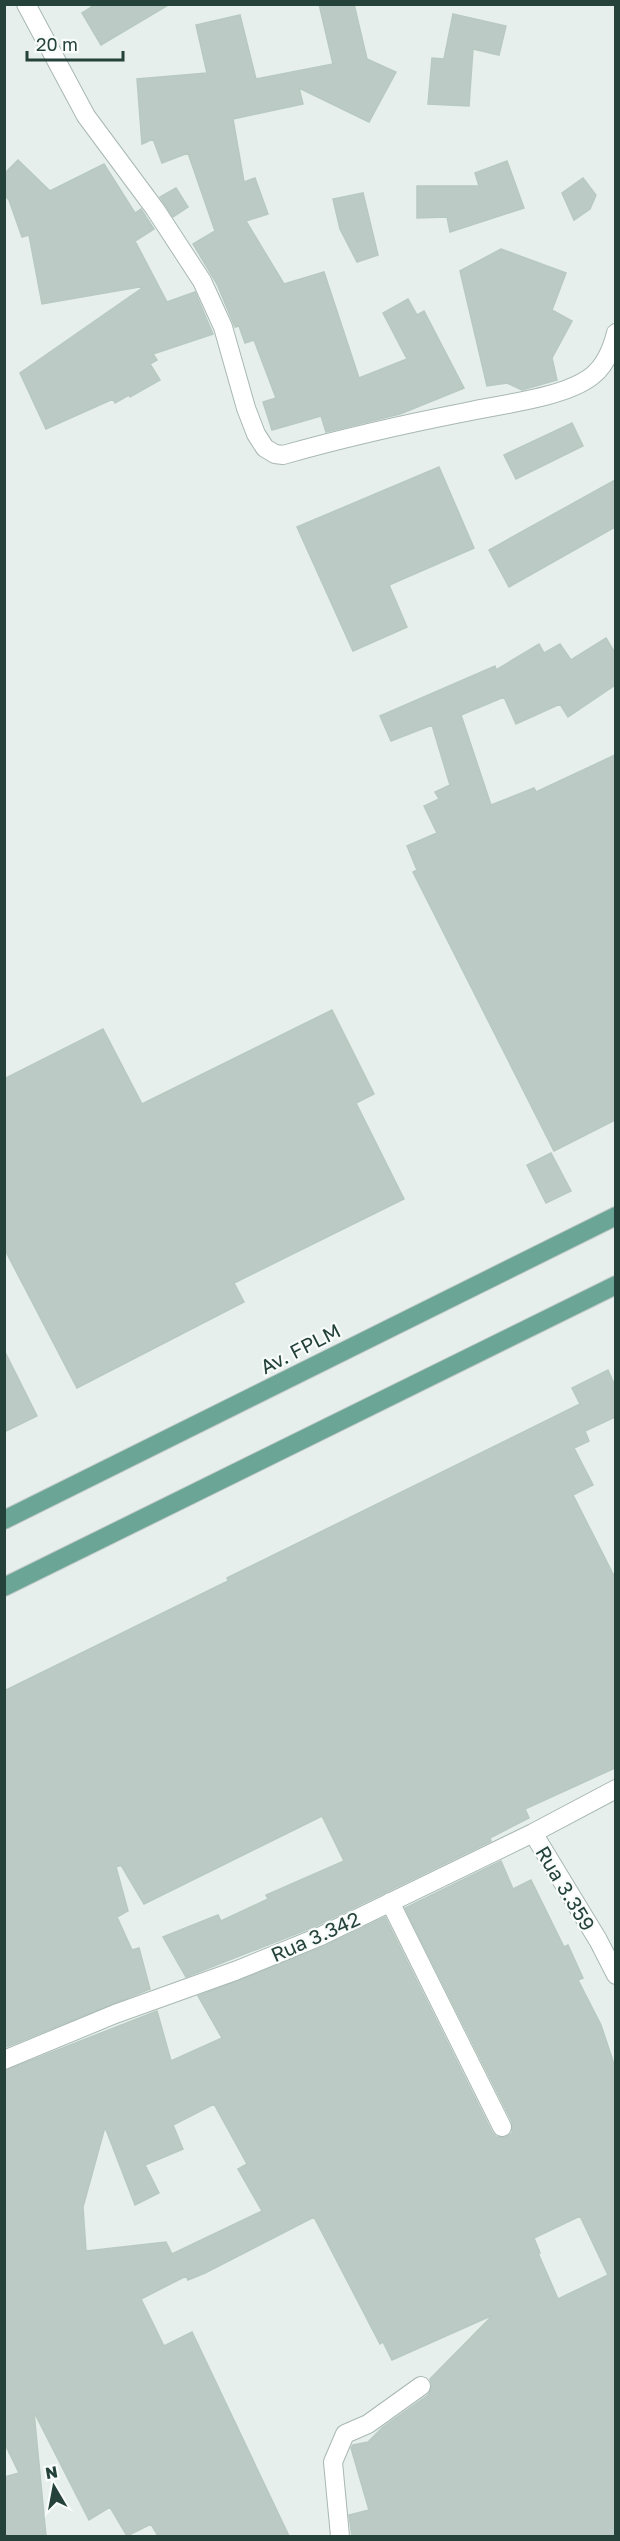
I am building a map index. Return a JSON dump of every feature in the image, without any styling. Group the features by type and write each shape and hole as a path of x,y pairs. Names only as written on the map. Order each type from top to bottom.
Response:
{"main road":[{"name":"Av. FPLM","path":"4,1520 615,1216"},
{"path":"4,1587 615,1285"}],"street":[{"path":"30,6 86,116 155,209 202,281 223,327 255,434 265,448 275,454 284,455 381,430 553,395 592,377 608,355 615,333"},
{"name":"Rua 3.342","path":"4,2060 115,2014 235,1971 321,1936 533,1833 615,1789"},
{"name":"Rua 3.359","path":"533,1833 598,1940 615,1975"},
{"path":"390,1902 502,2127"},
{"path":"340,2536 333,2462 345,2434 368,2424 421,2386"}],"building":[{"path":"96,4 170,4 101,45 82,13"},
{"path":"319,4 354,4 367,59 396,72 369,122 299,88 303,104 233,119 244,182 255,178 268,214 246,221 284,284 324,272 359,378 407,359 383,313 408,299 417,315 424,311 464,388 400,414 326,432 321,416 272,430 263,402 276,398 254,340 245,343 239,326 235,327 217,284 193,244 215,231 188,153 162,163 153,139 142,144 137,79 207,73 196,25 240,15 256,79 333,64"},
{"path":"453,14 506,26 499,55 473,49 469,106 428,104 432,58 444,59"},
{"path":"18,160 50,191 104,164 135,213 141,209 154,229 135,241 167,302 195,292 213,334 153,354 157,360 150,364 160,380 130,397 129,395 115,403 113,399 46,429 20,373 145,286 42,304 29,235 22,237 9,200 4,195 4,174"},
{"path":"507,161 524,208 450,232 447,217 417,218 417,186 479,186 475,173"},
{"path":"583,178 596,195 590,209 574,220 562,193"},
{"path":"176,188 188,207 173,217 160,197"},
{"path":"363,193 378,255 357,262 340,229 333,199"},
{"path":"501,249 566,273 552,310 572,321 552,358 557,380 522,390 507,383 487,386 460,271"},
{"path":"572,423 583,446 516,479 504,455"},
{"path":"439,467 474,548 389,585 407,627 353,651 297,527"},
{"path":"615,480 615,527 509,587 489,550"},
{"path":"606,638 615,653 615,685 568,717 560,704 516,724 504,697 461,715 491,805 534,788 536,792 615,755 615,1120 554,1151 413,872 417,870 407,846 437,833 424,806 439,799 435,792 450,785 432,725 391,741 380,716 495,666 496,670 539,644 544,653 560,644 571,660"},
{"path":"332,1010 374,1094 356,1103 404,1199 234,1283 244,1302 77,1388 4,1248 4,1079 103,1029 142,1104"},
{"path":"551,1153 571,1191 546,1203 527,1165"},
{"path":"4,1350 37,1416 4,1432"},
{"path":"608,1370 615,1386 615,1417 585,1431 589,1441 574,1448 593,1485 573,1495 615,1578 615,1768 525,1809 529,1818 490,1838 491,1841 316,1926 186,1977 163,1937 218,1915 221,1921 268,1899 266,1895 344,1861 322,1816 144,1904 121,1865 116,1867 128,1911 117,1917 132,1950 139,1948 150,1989 4,2048 4,1691 580,1404 572,1388"},
{"path":"501,1861 513,1889 531,1880 564,1947 568,1945 583,1978 578,1980 601,2025 615,2067 615,2536 352,2536 349,2515 369,2510 351,2448 353,2445 368,2442 383,2427 428,2395 432,2385 430,2379 493,2315 392,2360 383,2342 380,2344 314,2217 205,2273 188,2280 186,2276 141,2299 164,2346 192,2332 289,2536 158,2536 151,2524 127,2536 110,2507 89,2520 34,2412 46,2536 4,2536 4,2477 19,2473 4,2442 4,2071 157,2011 171,2061 222,2038 198,1996 325,1946 385,1917 492,2132 496,2137 506,2137 512,2133 512,2122 405,1908","holes":["214,2104 247,2164 238,2169 262,2211 172,2254 166,2242 86,2251 83,2207 105,2127 135,2205 159,2193 145,2165 183,2149 173,2125","580,2216 608,2275 558,2299 534,2238"]}]}
